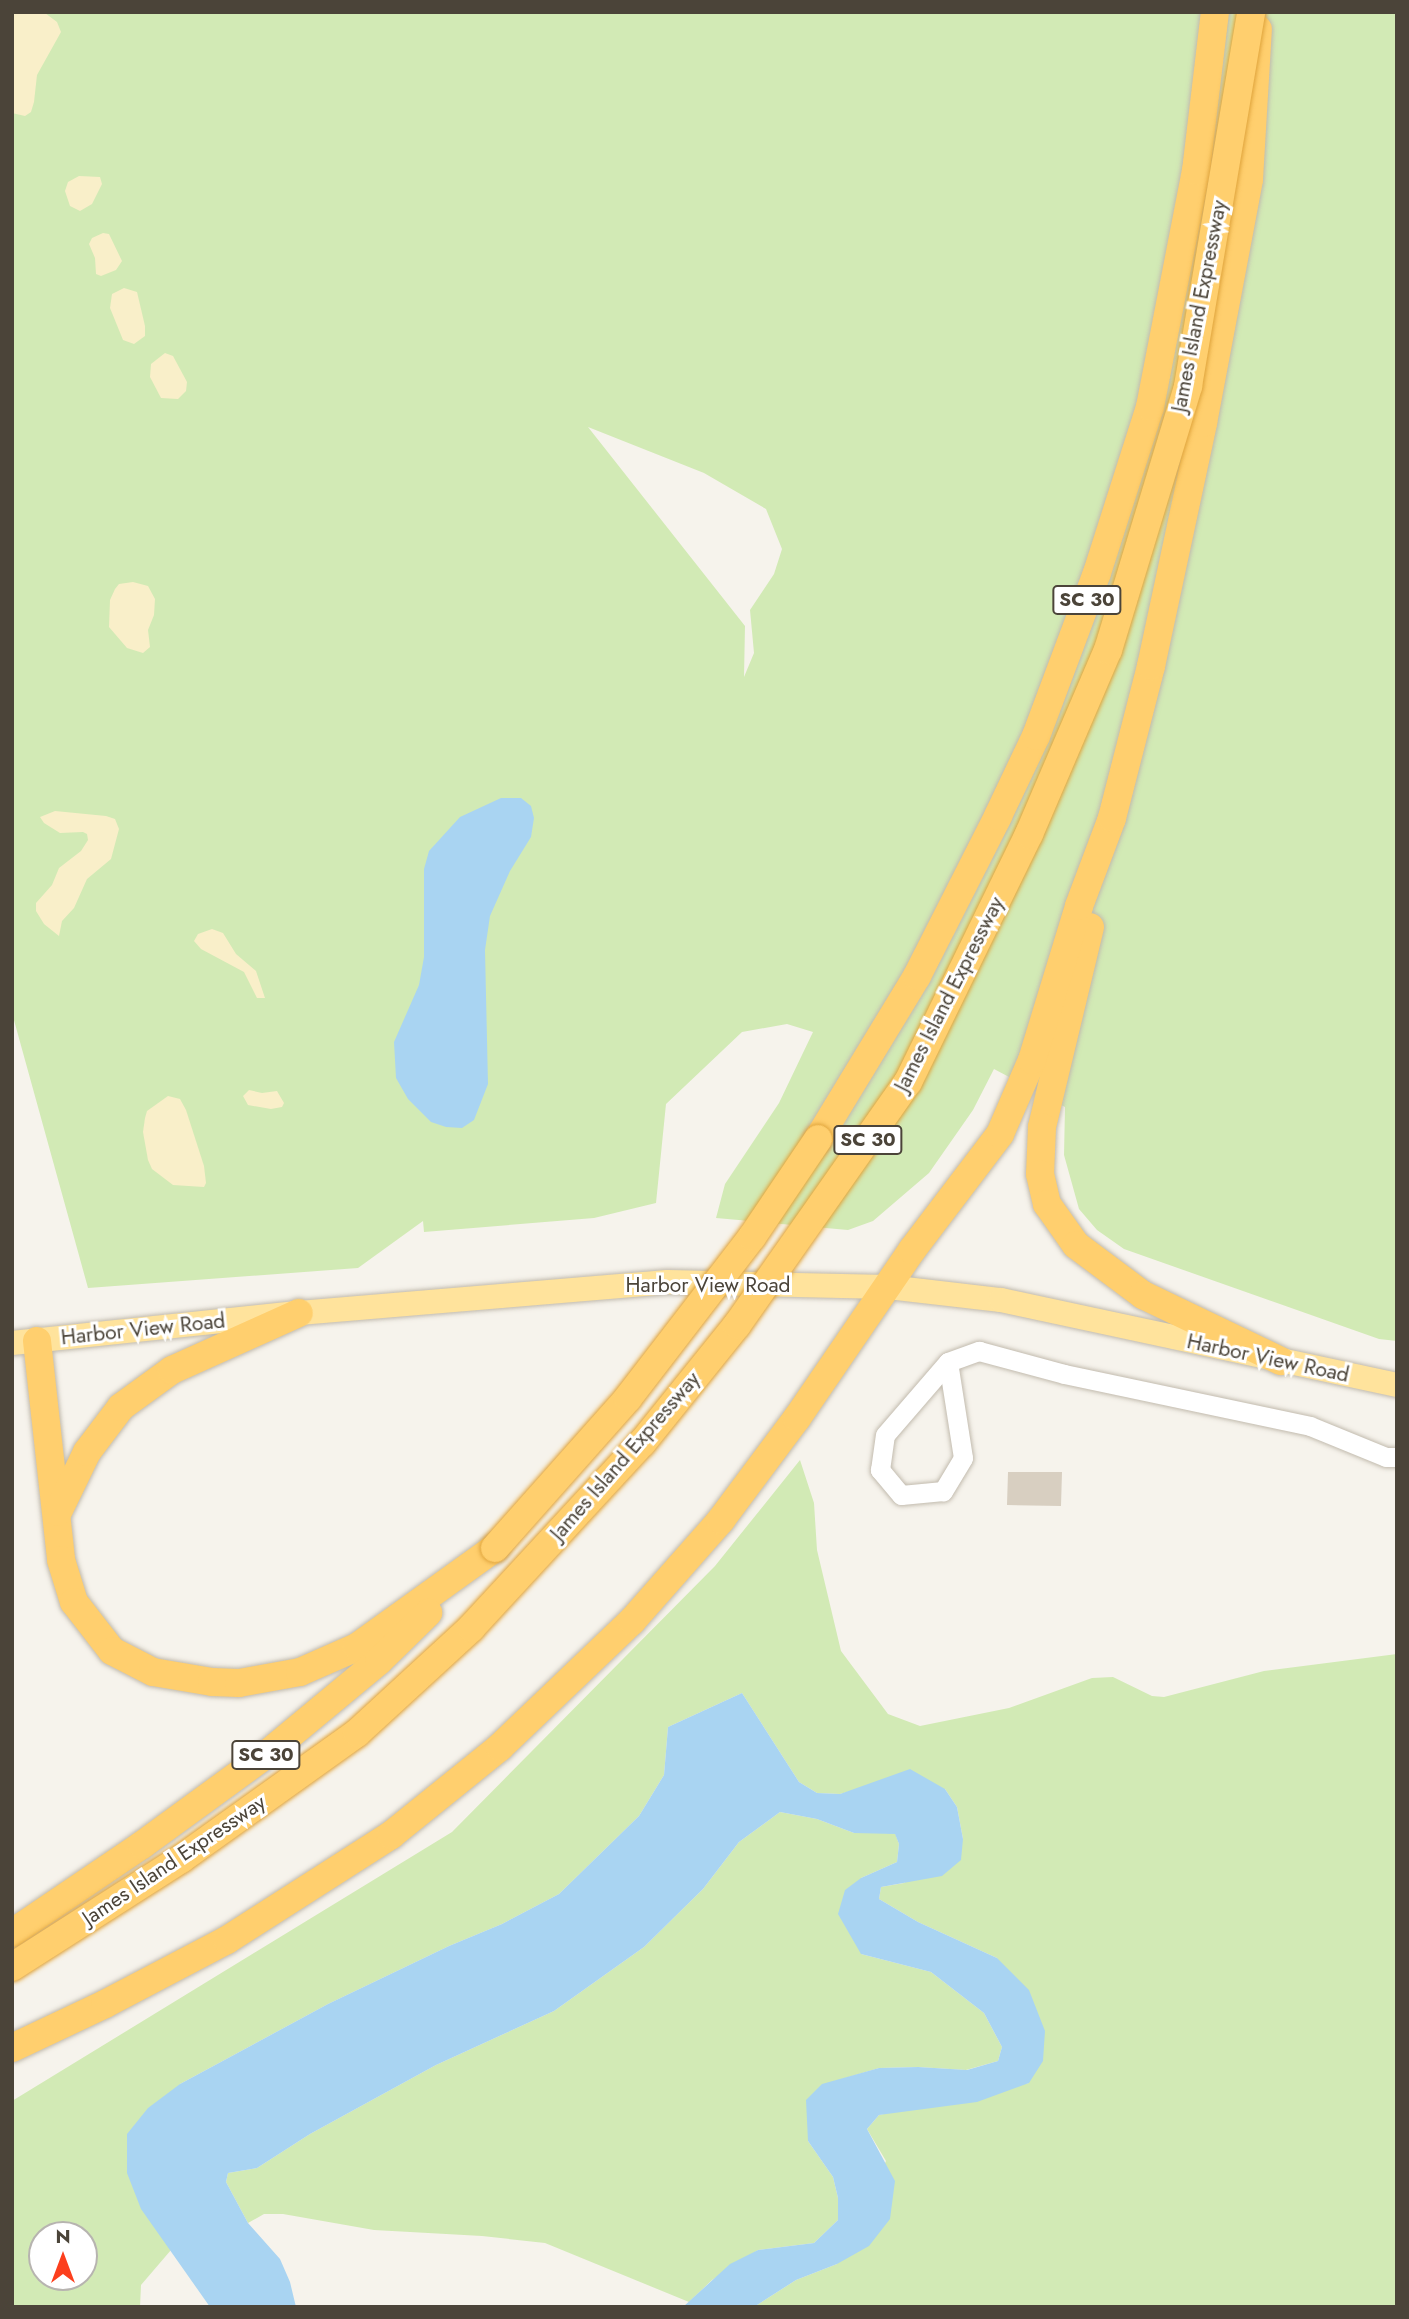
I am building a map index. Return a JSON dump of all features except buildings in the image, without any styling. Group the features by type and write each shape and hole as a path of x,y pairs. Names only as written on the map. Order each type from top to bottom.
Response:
{"highway":[{"name":"James Island Expressway","path":"12,1933 142,1845 267,1754 379,1661 495,1548 628,1398 752,1237 863,1070 917,976 1036,736 1097,573 1150,407 1196,171 1214,12"},
{"name":"James Island Expressway","path":"12,1967 181,1859 358,1733 471,1628 642,1443 737,1325 908,1082 1029,834 1108,650 1188,386 1251,12"},
{"path":"1259,12 1250,179 1203,423 1151,666 1112,818 1077,989 1042,1127 1040,1174 1047,1204 1076,1245 1143,1295 1282,1361"},
{"path":"12,2048 104,2004 226,1940 391,1835 500,1747 632,1621 721,1520 797,1418 912,1250 978,1166 1015,1106 1079,906 1112,818"},
{"path":"58,1512 87,1452 121,1408 172,1370 299,1313"},
{"path":"25,1342 58,1512 61,1560 74,1602 113,1651 153,1672 212,1682 239,1683 300,1672 358,1647 495,1548"}],"main road":[{"name":"Harbor View Road","path":"25,1342 299,1313 668,1282 888,1287 1001,1300 1397,1385"}],"street":[{"path":"948,1362 963,1458 943,1491 901,1495 880,1470 885,1435 948,1362 979,1351 1064,1374 1310,1426 1386,1457 1397,1457"}],"green space":[{"path":"12,12 1397,12 1397,1341 1379,1339 1124,1249 1097,1230 1079,1209 1064,1155 1065,1107 994,1069 973,1110 929,1173 873,1221 848,1230 716,1218 725,1184 779,1103 813,1032 787,1024 742,1032 666,1104 656,1203 594,1218 424,1232 423,1221 358,1268 88,1288 12,1013","holes":["588,427 704,473 766,509 782,549 774,574 750,610 754,653 744,677 745,626"]},
{"path":"800,1460 814,1503 817,1550 841,1651 888,1714 920,1726 1009,1708 1092,1678 1113,1677 1152,1696 1164,1697 1264,1671 1397,1654 1397,2307 754,2307 796,2280 837,2264 886,2161 867,2129 879,2115 1029,2083 997,1958 918,1922 879,1899 881,1887 904,1883 963,1839 957,1807 945,1789 865,1787 840,1794 817,1793 799,1782 742,1693 668,1727 664,1775 639,1816 559,1894 502,1924 449,1946 328,2004 180,2084 162,2236 171,2250 141,2285 140,2307 12,2307 12,2101 452,1832 715,1566"},
{"path":"780,1812 817,1819 854,1833 895,1833 899,1844 897,1862 861,1878 861,1954 931,1972 984,2013 1002,2047 998,2061 966,2070 879,2068 822,2085 808,2141 833,2177 838,2198 838,2220 814,2243 758,2250 712,2280 689,2302 545,2243 482,2236 374,2230 283,2214 264,2214 248,2223 226,2182 228,2173 257,2168 310,2134 436,2065 554,2011 644,1947 703,1889 739,1842"}],"sand":[{"path":"12,12 45,13 57,22 61,32 37,75 34,102 31,112 25,116 12,113"},
{"path":"79,176 100,177 102,184 92,204 80,211 70,206 65,191 68,182"},
{"path":"103,233 109,234 122,261 116,270 101,276 96,274 95,258 89,244 92,238"},
{"path":"124,288 137,292 145,326 145,336 134,344 123,340 110,308 112,294"},
{"path":"165,353 173,356 187,382 186,391 178,399 161,398 150,377 151,364"},
{"path":"133,582 148,586 155,599 154,615 148,630 150,647 143,653 127,648 109,627 110,600 115,589 119,584"},
{"path":"55,811 106,816 115,819 119,829 111,859 87,879 74,908 62,921 59,936 44,924 36,911 36,903 52,885 59,868 81,851 88,840 87,834 83,832 60,833 44,823 40,817"},
{"path":"212,929 223,933 236,954 256,971 265,998 257,998 244,972 201,949 194,941 198,934"},
{"path":"249,1090 262,1093 277,1091 284,1103 282,1107 271,1109 248,1105 243,1096"},
{"path":"168,1096 180,1099 186,1110 204,1166 204,1187 173,1185 152,1169 148,1160 143,1132 147,1111"}],"water":[{"path":"501,798 521,798 531,806 534,818 531,837 510,871 490,916 485,950 488,1084 474,1120 462,1128 446,1127 431,1122 408,1099 396,1078 394,1042 419,985 424,957 424,869 429,851 460,817"},
{"path":"742,1693 799,1782 817,1793 840,1794 910,1769 945,1789 957,1807 963,1839 961,1860 942,1876 881,1887 879,1899 918,1922 997,1958 1029,1990 1045,2031 1043,2061 1029,2083 977,2102 879,2115 867,2129 895,2181 890,2219 869,2246 837,2264 796,2280 754,2307 683,2307 730,2264 758,2250 814,2243 838,2220 838,2198 833,2177 808,2141 806,2100 822,2084 879,2068 967,2070 998,2061 1002,2047 984,2013 931,1972 861,1954 838,1914 845,1890 861,1878 897,1862 899,1844 895,1834 854,1833 817,1819 780,1812 739,1842 703,1889 644,1947 554,2011 436,2065 310,2134 257,2168 228,2173 226,2182 248,2223 280,2259 290,2282 296,2307 210,2307 141,2209 127,2173 127,2134 148,2108 180,2084 328,2004 449,1946 502,1924 559,1894 639,1816 664,1775 668,1727"}]}
